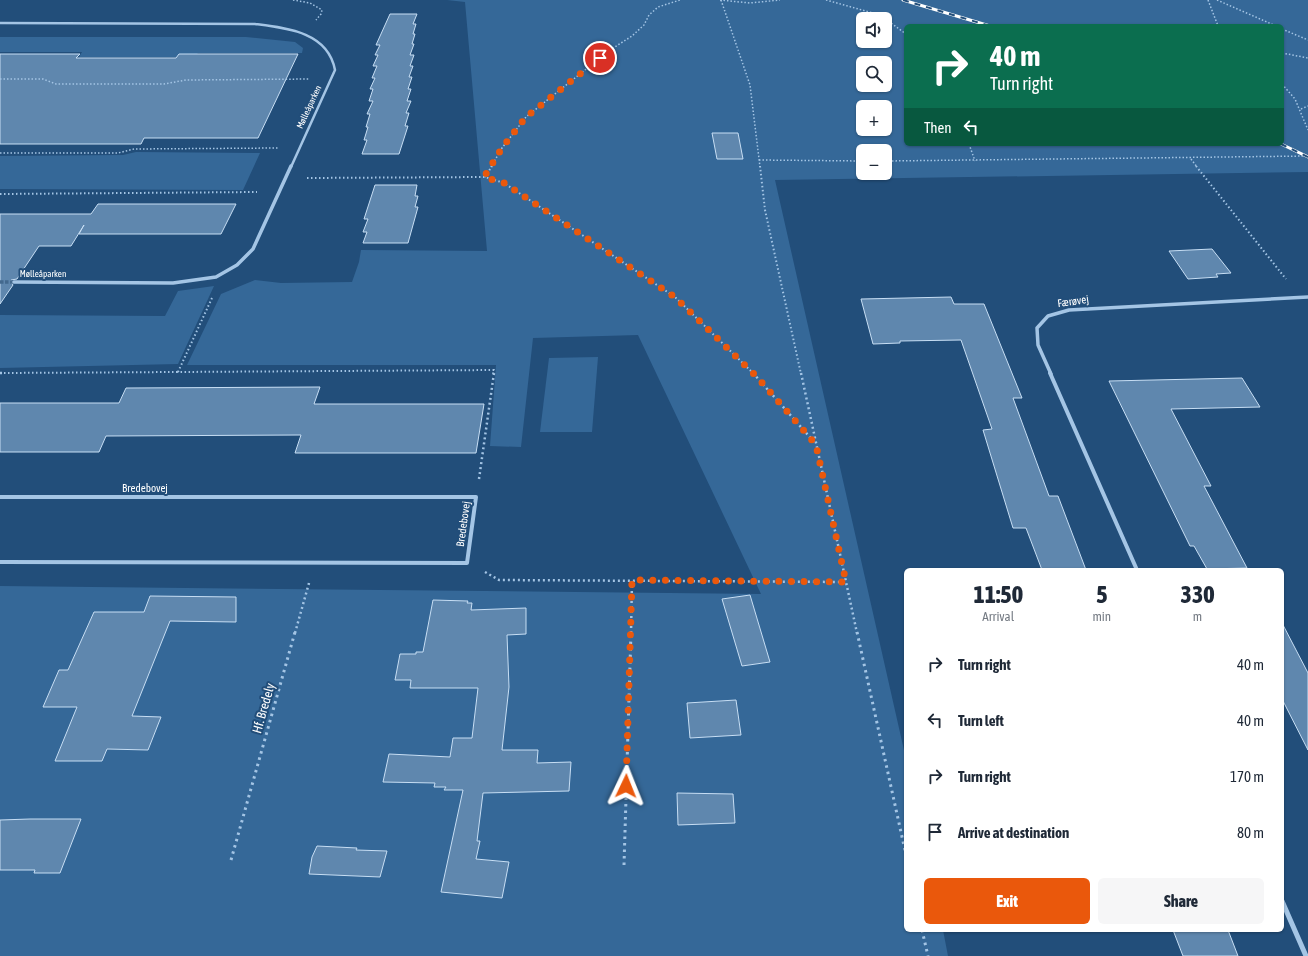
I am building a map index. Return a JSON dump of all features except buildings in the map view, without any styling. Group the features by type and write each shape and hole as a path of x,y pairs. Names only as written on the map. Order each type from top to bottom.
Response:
{"street":[{"name":"Mølleåparken","path":"0,23 255,24 277,27 297,32 313,39 325,48 333,58 335,70 253,250 237,265 216,276 173,283 14,282"},
{"name":"Færøvej","path":"1136,568 1038,345 1038,328 1048,316 1069,310 1301,297 1308,298"},
{"name":"Bredebovej","path":"0,497 476,497 466,563 0,562"},
{"path":"1284,906 1306,956"}],"path":[{"path":"293,0 310,3 318,6 322,10 321,14 315,21 297,32"},
{"path":"484,177 502,148 526,117 610,50 632,36 644,25 649,15 658,7 680,0"},
{"path":"780,0 759,3 741,3 720,0 750,86 765,210 904,846"},
{"path":"826,0 880,15 904,33"},
{"path":"1208,0 1217,24"},
{"path":"1217,0 1271,24"},
{"path":"1284,29 1308,40"},
{"path":"1284,53 1308,58"},
{"path":"0,79 43,79 56,84 164,84 186,80 331,79"},
{"path":"1284,86 1290,91 1301,109 1308,130"},
{"path":"1301,109 1308,106"},
{"path":"970,146 975,161"},
{"path":"0,153 118,153 134,149 299,148"},
{"path":"892,161 1190,159 1308,156"},
{"path":"1190,159 1301,297"},
{"path":"759,160 856,161"},
{"path":"286,178 484,177 504,183 675,297 757,377 816,445"},
{"path":"0,194 280,192"},
{"path":"178,372 224,271"},
{"path":"0,374 494,370 476,497"},
{"name":"Hf. Bredely","path":"231,860 315,562"},
{"path":"466,563 499,580 846,582"},
{"path":"624,865 632,580"},
{"path":"922,932 928,956"}],"shaded area":[{"path":"447,0 1308,0 1308,172 892,178 892,144 856,144 856,179 775,180 904,750 904,932 943,932 948,956 0,956 0,586 761,594 638,335 533,338 521,447 490,446 496,365 187,365 221,294 255,280 281,283 352,282 359,262 361,250 487,251 465,2"},
{"path":"0,37 246,37 295,42 303,48 302,53 198,53 194,57 79,57 82,52 0,52"},
{"path":"136,152 260,153 243,190 0,189 0,156 123,155"},
{"path":"214,286 178,364 0,368 0,315 165,316 178,291"},
{"path":"598,357 592,432 540,432 549,358"}],"tunnel":[{"path":"0,282 14,282"}],"railway":[{"path":"903,0 983,24"},
{"path":"1284,145 1308,157"}],"route":[{"path":"600,58 559,89 526,117 502,148 484,177 504,183 589,238 675,297 757,377 816,445 846,582 632,580 626,786"}]}
